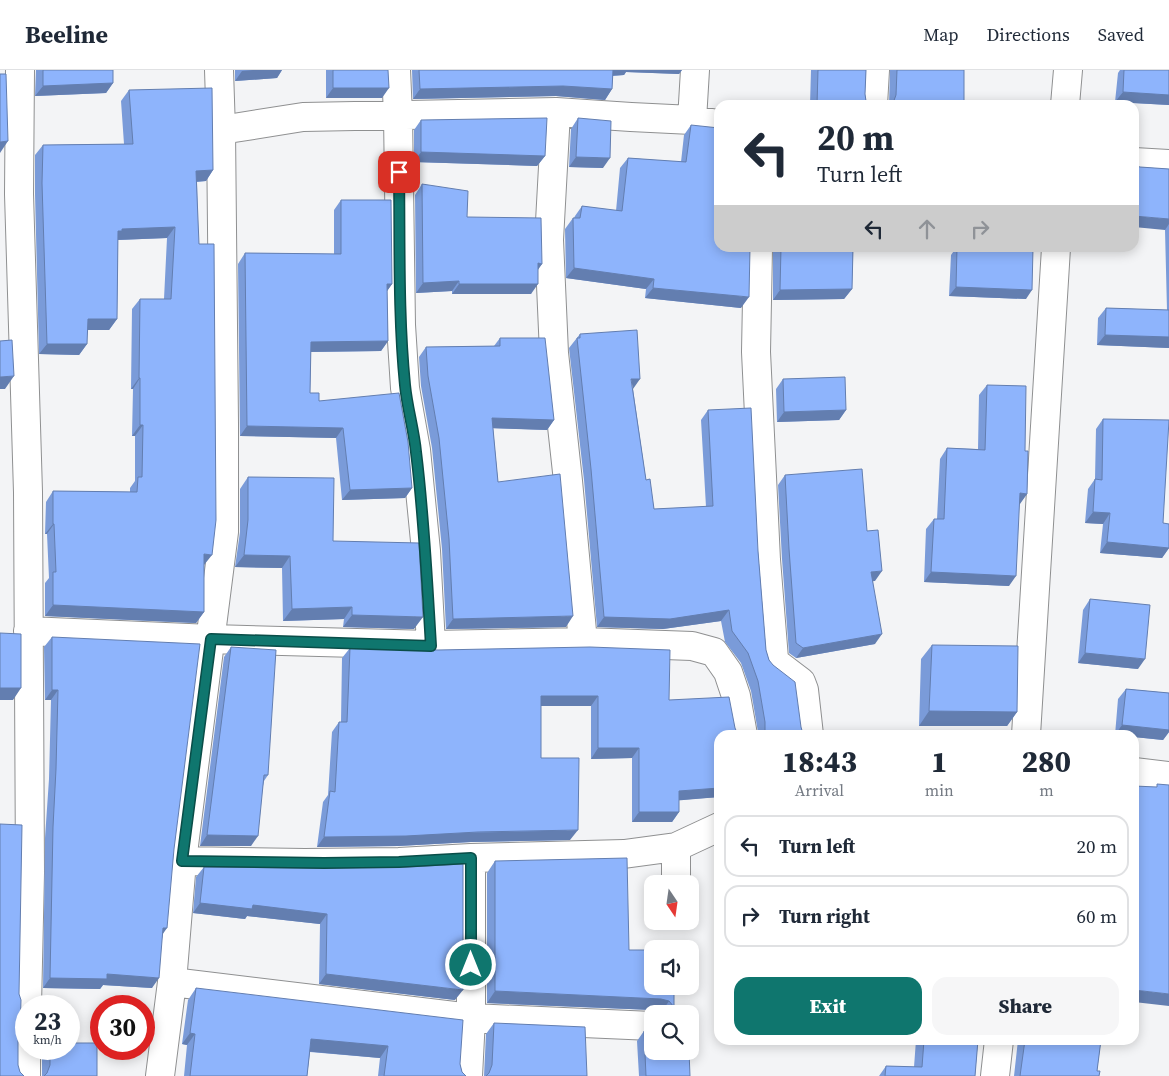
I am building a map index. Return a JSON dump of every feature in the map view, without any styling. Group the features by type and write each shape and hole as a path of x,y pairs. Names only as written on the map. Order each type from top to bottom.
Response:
{"street":[{"path":"20,70 18,194 28,492 30,873 27,995"},
{"path":"160,1076 172,982 182,861 224,532 221,130 218,70"},
{"path":"396,70 401,325 405,388 416,450 426,551 431,646"},
{"path":"692,120 695,70"},
{"path":"873,100 874,70"},
{"path":"1065,100 1068,70"},
{"path":"221,130 303,117 556,112 631,118 692,120 714,123"},
{"path":"556,112 549,240 554,353 583,642"},
{"path":"1139,162 1169,164"},
{"path":"758,252 756,352 758,409 766,560 774,659 776,663 801,682 804,690 808,730"},
{"path":"1026,730 1056,252"},
{"path":"28,631 431,646 583,642 692,646 714,652 728,672 736,696 742,730"},
{"path":"1139,773 1169,776"},
{"path":"182,861 399,862 624,854 676,846 714,829"},
{"path":"676,846 676,875"},
{"path":"468,1076 471,1018 471,858"},
{"path":"172,982 471,1018 644,1026"},
{"path":"995,1076 998,1045"},
{"path":"26,1060 26,1076"}],"building":[{"path":"43,70 113,70 113,83 43,86"},
{"path":"333,70 388,70 389,88 333,88"},
{"path":"419,70 613,70 612,89 563,86 420,89"},
{"path":"818,70 866,70 866,100 817,100"},
{"path":"897,70 964,70 964,100 894,100"},
{"path":"1124,70 1169,70 1169,95 1123,92"},
{"path":"0,74 6,74 8,141 0,142"},
{"path":"212,88 213,170 196,171 199,244 214,244 216,520 212,555 204,554 204,612 53,605 53,572 56,572 53,491 137,492 138,477 142,477 143,425 140,425 139,378 140,299 171,299 175,227 122,229 122,231 118,231 117,319 88,319 87,344 47,344 42,183 43,145 133,144 129,90"},
{"path":"547,118 545,156 421,152 421,120"},
{"path":"578,118 611,121 610,158 576,157"},
{"path":"691,125 714,127 714,252 750,252 749,297 653,288 654,279 574,268 573,218 580,218 582,206 622,211 628,158 686,162"},
{"path":"1139,167 1169,169 1169,219 1139,216"},
{"path":"422,184 468,191 467,217 541,218 542,264 538,263 538,284 459,284 459,281 423,283"},
{"path":"341,200 391,200 392,284 387,284 388,341 311,342 310,393 319,393 319,401 399,393 408,442 412,488 350,490 343,428 247,426 245,253 341,254"},
{"path":"781,252 853,252 852,289 780,290"},
{"path":"957,252 1033,252 1032,290 956,287"},
{"path":"1106,308 1169,310 1169,337 1105,335"},
{"path":"637,330 640,379 631,379 646,480 650,479 654,509 713,506 708,410 751,408 758,551 766,650 769,660 773,665 795,682 802,730 765,730 758,681 748,653 732,631 729,610 670,619 604,617 577,338 580,338 580,334"},
{"path":"500,338 545,338 554,420 492,418 498,482 560,474 573,616 453,619 449,539 439,438 428,376 426,347 500,346"},
{"path":"12,340 14,376 0,377 0,341"},
{"path":"845,377 846,410 784,412 783,379"},
{"path":"987,385 1026,386 1025,451 1028,451 1027,494 1020,493 1016,576 931,572 934,519 944,519 947,448 985,450"},
{"path":"1103,419 1169,420 1163,523 1169,524 1169,548 1107,542 1110,513 1093,512 1095,479 1102,480"},
{"path":"862,469 867,531 878,530 882,571 871,572 882,634 803,648 796,643 785,475"},
{"path":"248,477 334,478 333,541 419,543 423,617 352,615 352,607 292,609 290,556 244,555 248,520"},
{"path":"1090,599 1150,605 1145,659 1085,653"},
{"path":"0,633 21,634 21,688 0,688"},
{"path":"52,637 200,644 174,849 167,928 163,928 159,978 107,974 107,979 50,978 58,690 52,690"},
{"path":"932,645 1018,646 1017,712 929,711"},
{"path":"231,647 276,650 268,775 264,775 258,836 207,835"},
{"path":"590,647 670,650 669,700 729,697 736,730 714,730 714,788 679,791 679,812 639,812 639,748 598,748 598,696 541,696 541,758 579,758 578,830 324,837 330,791 335,792 339,722 347,722 350,648 438,650"},
{"path":"1126,689 1169,693 1169,730 1122,725"},
{"path":"1157,784 1169,785 1169,994 1139,991 1139,786 1157,787"},
{"path":"0,824 22,825 19,995 15,995 15,1060 18,1060 20,1072 24,1076 0,1076"},
{"path":"627,858 629,950 644,950 644,995 674,995 674,1005 669,1001 661,999 495,991 495,861"},
{"path":"463,864 463,990 326,974 327,914 253,905 252,909 200,903 204,867 406,867"},
{"path":"196,988 463,1020 460,1064 462,1072 466,1076 384,1076 388,1046 311,1039 307,1076 190,1076 195,1034 190,1033"},
{"path":"494,1023 585,1027 587,1076 486,1076 492,1065"},
{"path":"80,1043 90,1043 90,1060 97,1060 97,1076 44,1076 50,1065 50,1060 80,1060"},
{"path":"924,1045 978,1045 975,1076 885,1076 886,1066 922,1067"},
{"path":"1024,1045 1100,1045 1097,1071 1100,1071 1099,1076 1020,1076"},
{"path":"645,1060 689,1060 690,1076 646,1076"}],"route":[{"path":"399,172 401,325 405,388 418,467 426,551 431,646 211,639 182,861 324,863 399,862 471,858 471,965"}]}
